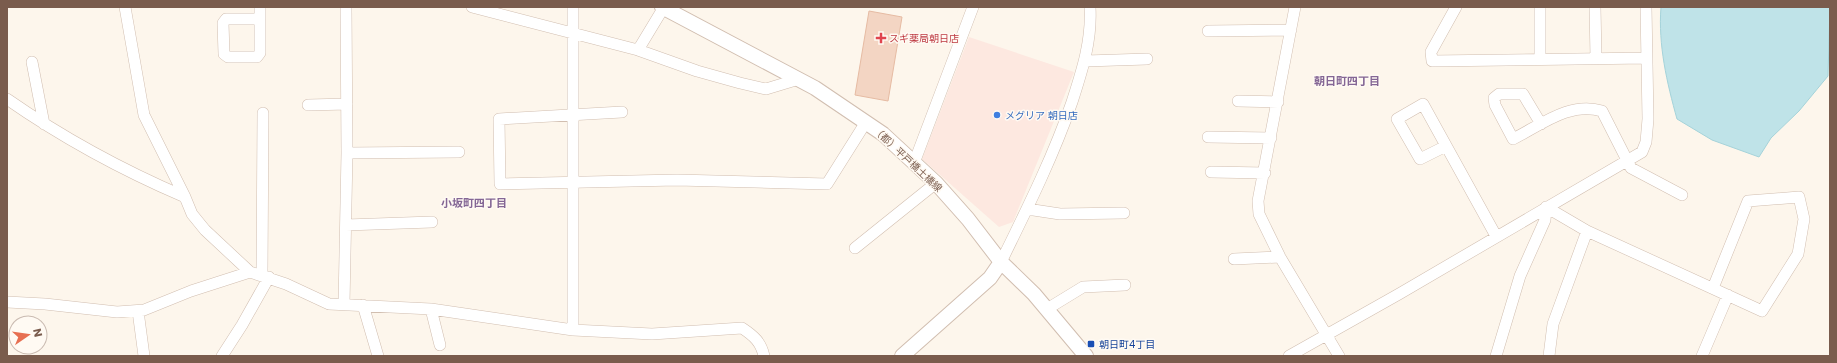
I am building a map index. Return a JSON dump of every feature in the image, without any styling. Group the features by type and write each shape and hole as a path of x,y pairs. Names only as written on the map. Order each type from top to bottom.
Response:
{"street":[{"path":"125,7 144,115 192,214 206,230 250,272 265,276 329,304 431,309 573,330 652,334 742,328 754,336 762,347 764,356"},
{"path":"260,7 260,19 260,53 257,57 228,57 224,54 223,23 226,19 260,19"},
{"path":"344,304 347,153 346,7"},
{"path":"472,7 638,50 697,71 766,89 799,80"},
{"path":"573,7 574,34 571,114 574,182 573,330"},
{"path":"638,50 663,7"},
{"name":"（都）平戸橋土橋線","path":"663,7 799,80 883,134 936,183 968,219 1001,262 1034,294 1086,356"},
{"path":"914,163 973,7"},
{"path":"902,356 990,278 1001,262 1057,143 1086,60 1091,25 1090,7"},
{"path":"1294,7 1265,173 1258,201 1259,214 1280,257 1339,356"},
{"path":"1456,7 1431,52 1432,61 1540,58 1646,58"},
{"path":"1540,7 1540,58"},
{"path":"1595,7 1596,58"},
{"path":"1289,356 1399,294 1642,152 1646,142 1648,119 1646,7"},
{"path":"1208,31 1291,30"},
{"path":"1086,60 1147,59"},
{"path":"32,62 44,124"},
{"path":"1541,124 1523,94 1499,94 1494,98 1494,105 1513,139 1569,110 1591,108 1602,111 1631,168 1682,195"},
{"path":"7,99 44,124 138,177 185,197"},
{"path":"1238,101 1278,102"},
{"path":"308,105 347,104"},
{"path":"1446,146 1420,160 1397,119 1423,104 1496,236"},
{"path":"622,112 499,119 500,184 677,180 828,184 866,122"},
{"path":"222,356 242,325 265,276 263,113"},
{"path":"1208,137 1271,138"},
{"path":"347,153 459,152"},
{"path":"1211,172 1265,173"},
{"path":"855,248 936,183"},
{"path":"1546,207 1587,231 1762,311 1798,254 1804,219 1799,197 1748,200 1713,288"},
{"path":"1496,356 1520,276 1545,220 1546,207"},
{"path":"1027,209 1060,214 1124,213"},
{"path":"346,225 432,222"},
{"path":"1549,356 1553,324 1587,231"},
{"path":"1234,259 1280,257"},
{"path":"7,302 45,304 117,312 138,311 250,272"},
{"path":"1047,309 1083,287 1125,285"},
{"path":"1702,356 1728,295"},
{"path":"363,305 378,356"},
{"path":"431,309 440,345"},
{"path":"138,311 144,356"}],"shaded area":[{"name":"メグリア 朝日店","path":"969,37 1074,72 1013,222 999,227 922,159"}],"water":[{"path":"1661,7 1830,7 1828,76 1799,111 1771,138 1759,157 1712,140 1677,119 1662,50 1660,21"}],"building":[{"name":"スギ薬局朝日店","path":"869,11 902,17 888,101 855,95"}],"place":[{"name":"スギ薬局朝日店","path":"881,38"},
{"name":"メグリア 朝日店","path":"997,115"},
{"name":"朝日町4丁目","path":"1091,344"}],"district":[{"name":"朝日町四丁目","path":"1347,81"},
{"name":"小坂町四丁目","path":"474,203"}]}
